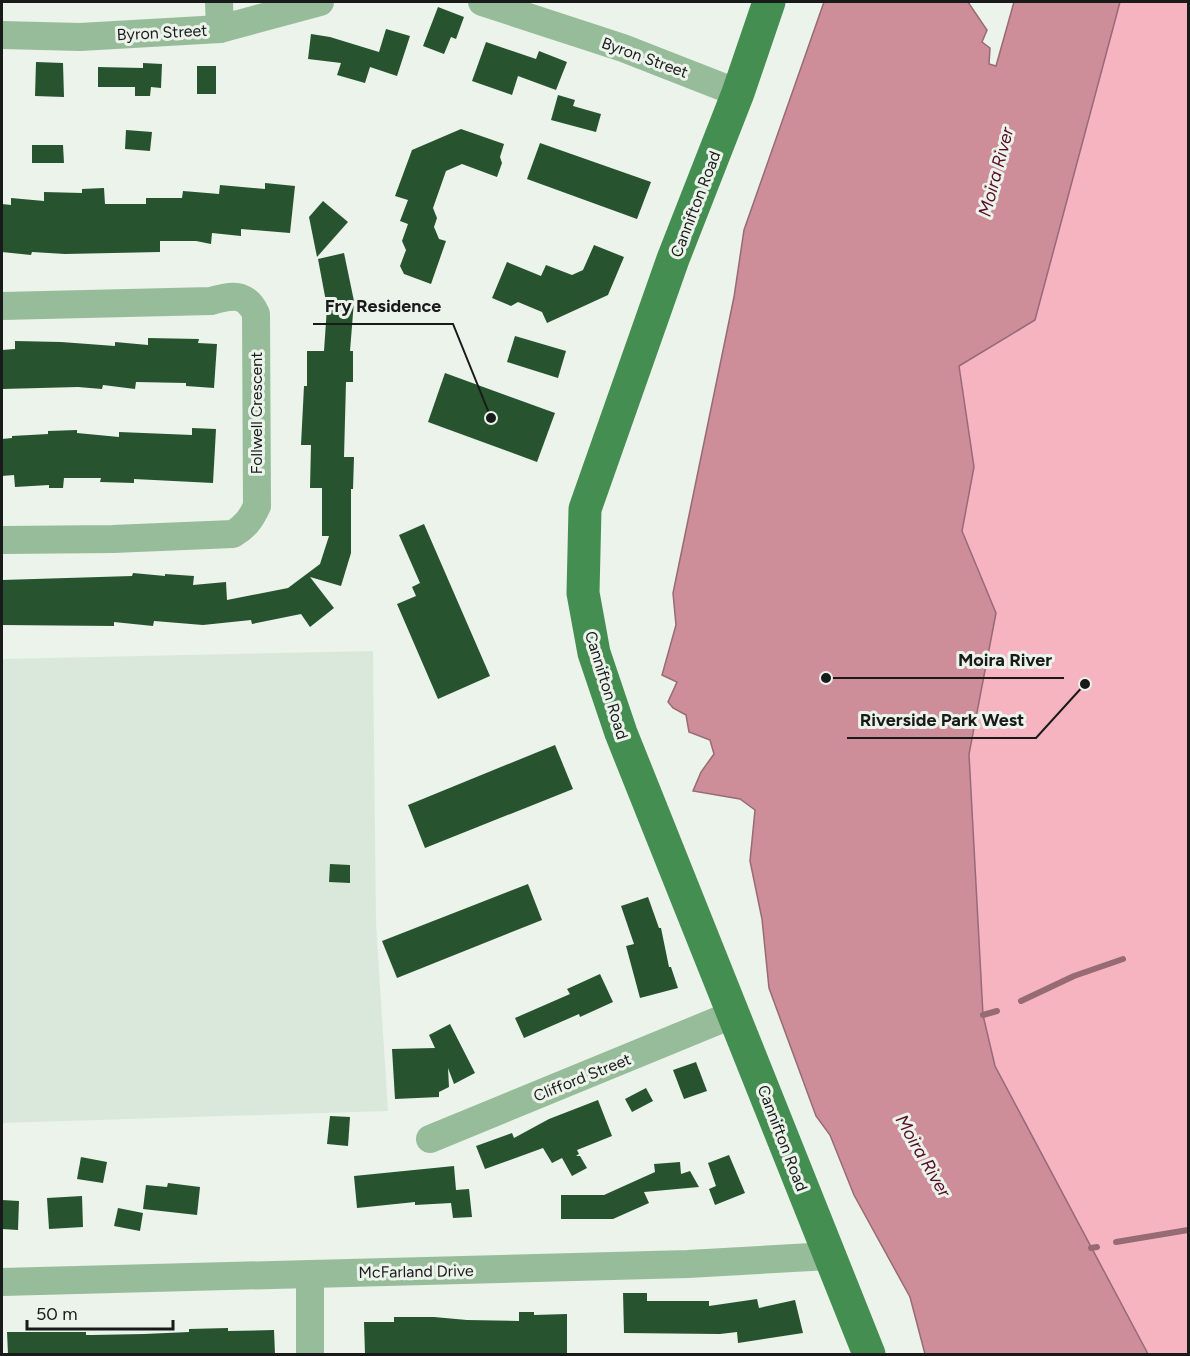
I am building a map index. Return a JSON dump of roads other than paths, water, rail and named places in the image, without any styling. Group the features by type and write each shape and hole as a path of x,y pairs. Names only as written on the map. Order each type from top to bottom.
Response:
{"main road":[{"name":"Cannifton Road","path":"769,2 738,93 673,259 585,509 583,593 594,653 621,733 869,1354"}],"street":[{"name":"Byron Street","path":"2,35 80,37 320,2"},
{"name":"Byron Street","path":"482,2 623,48 738,93"},
{"name":"Follwell Crescent","path":"2,306 211,302 230,296 251,303 256,314 257,496 257,506 251,518 243,528 233,534 113,539 2,540"},
{"name":"Clifford Street","path":"430,1139 734,1014"},
{"name":"McFarland Drive","path":"2,1282 688,1264 829,1256"},
{"path":"310,1274 310,1354"}],"water":[{"name":"Moira River","path":"824,2 968,2 987,30 982,42 990,48 989,64 996,66 1014,2 1120,2 1035,320 959,366 974,467 962,531 996,613 969,754 983,1015 995,1066 1148,1354 925,1354 910,1297 854,1195 830,1135 816,1116 769,988 762,919 750,861 755,810 740,799 693,791 701,772 714,754 710,740 689,732 686,715 673,708 668,702 677,682 662,675 676,625 673,593 734,297 744,230"}],"waterway":[{"path":"1021,1001 1074,976 1123,959"},
{"path":"983,1015 997,1011"},
{"path":"1116,1242 1188,1230"},
{"path":"1091,1248 1097,1247"}],"place":[{"name":"Fry Residence","path":"491,418"},
{"name":"Moira River","path":"826,678"},
{"name":"Riverside Park West","path":"1085,684"}]}
